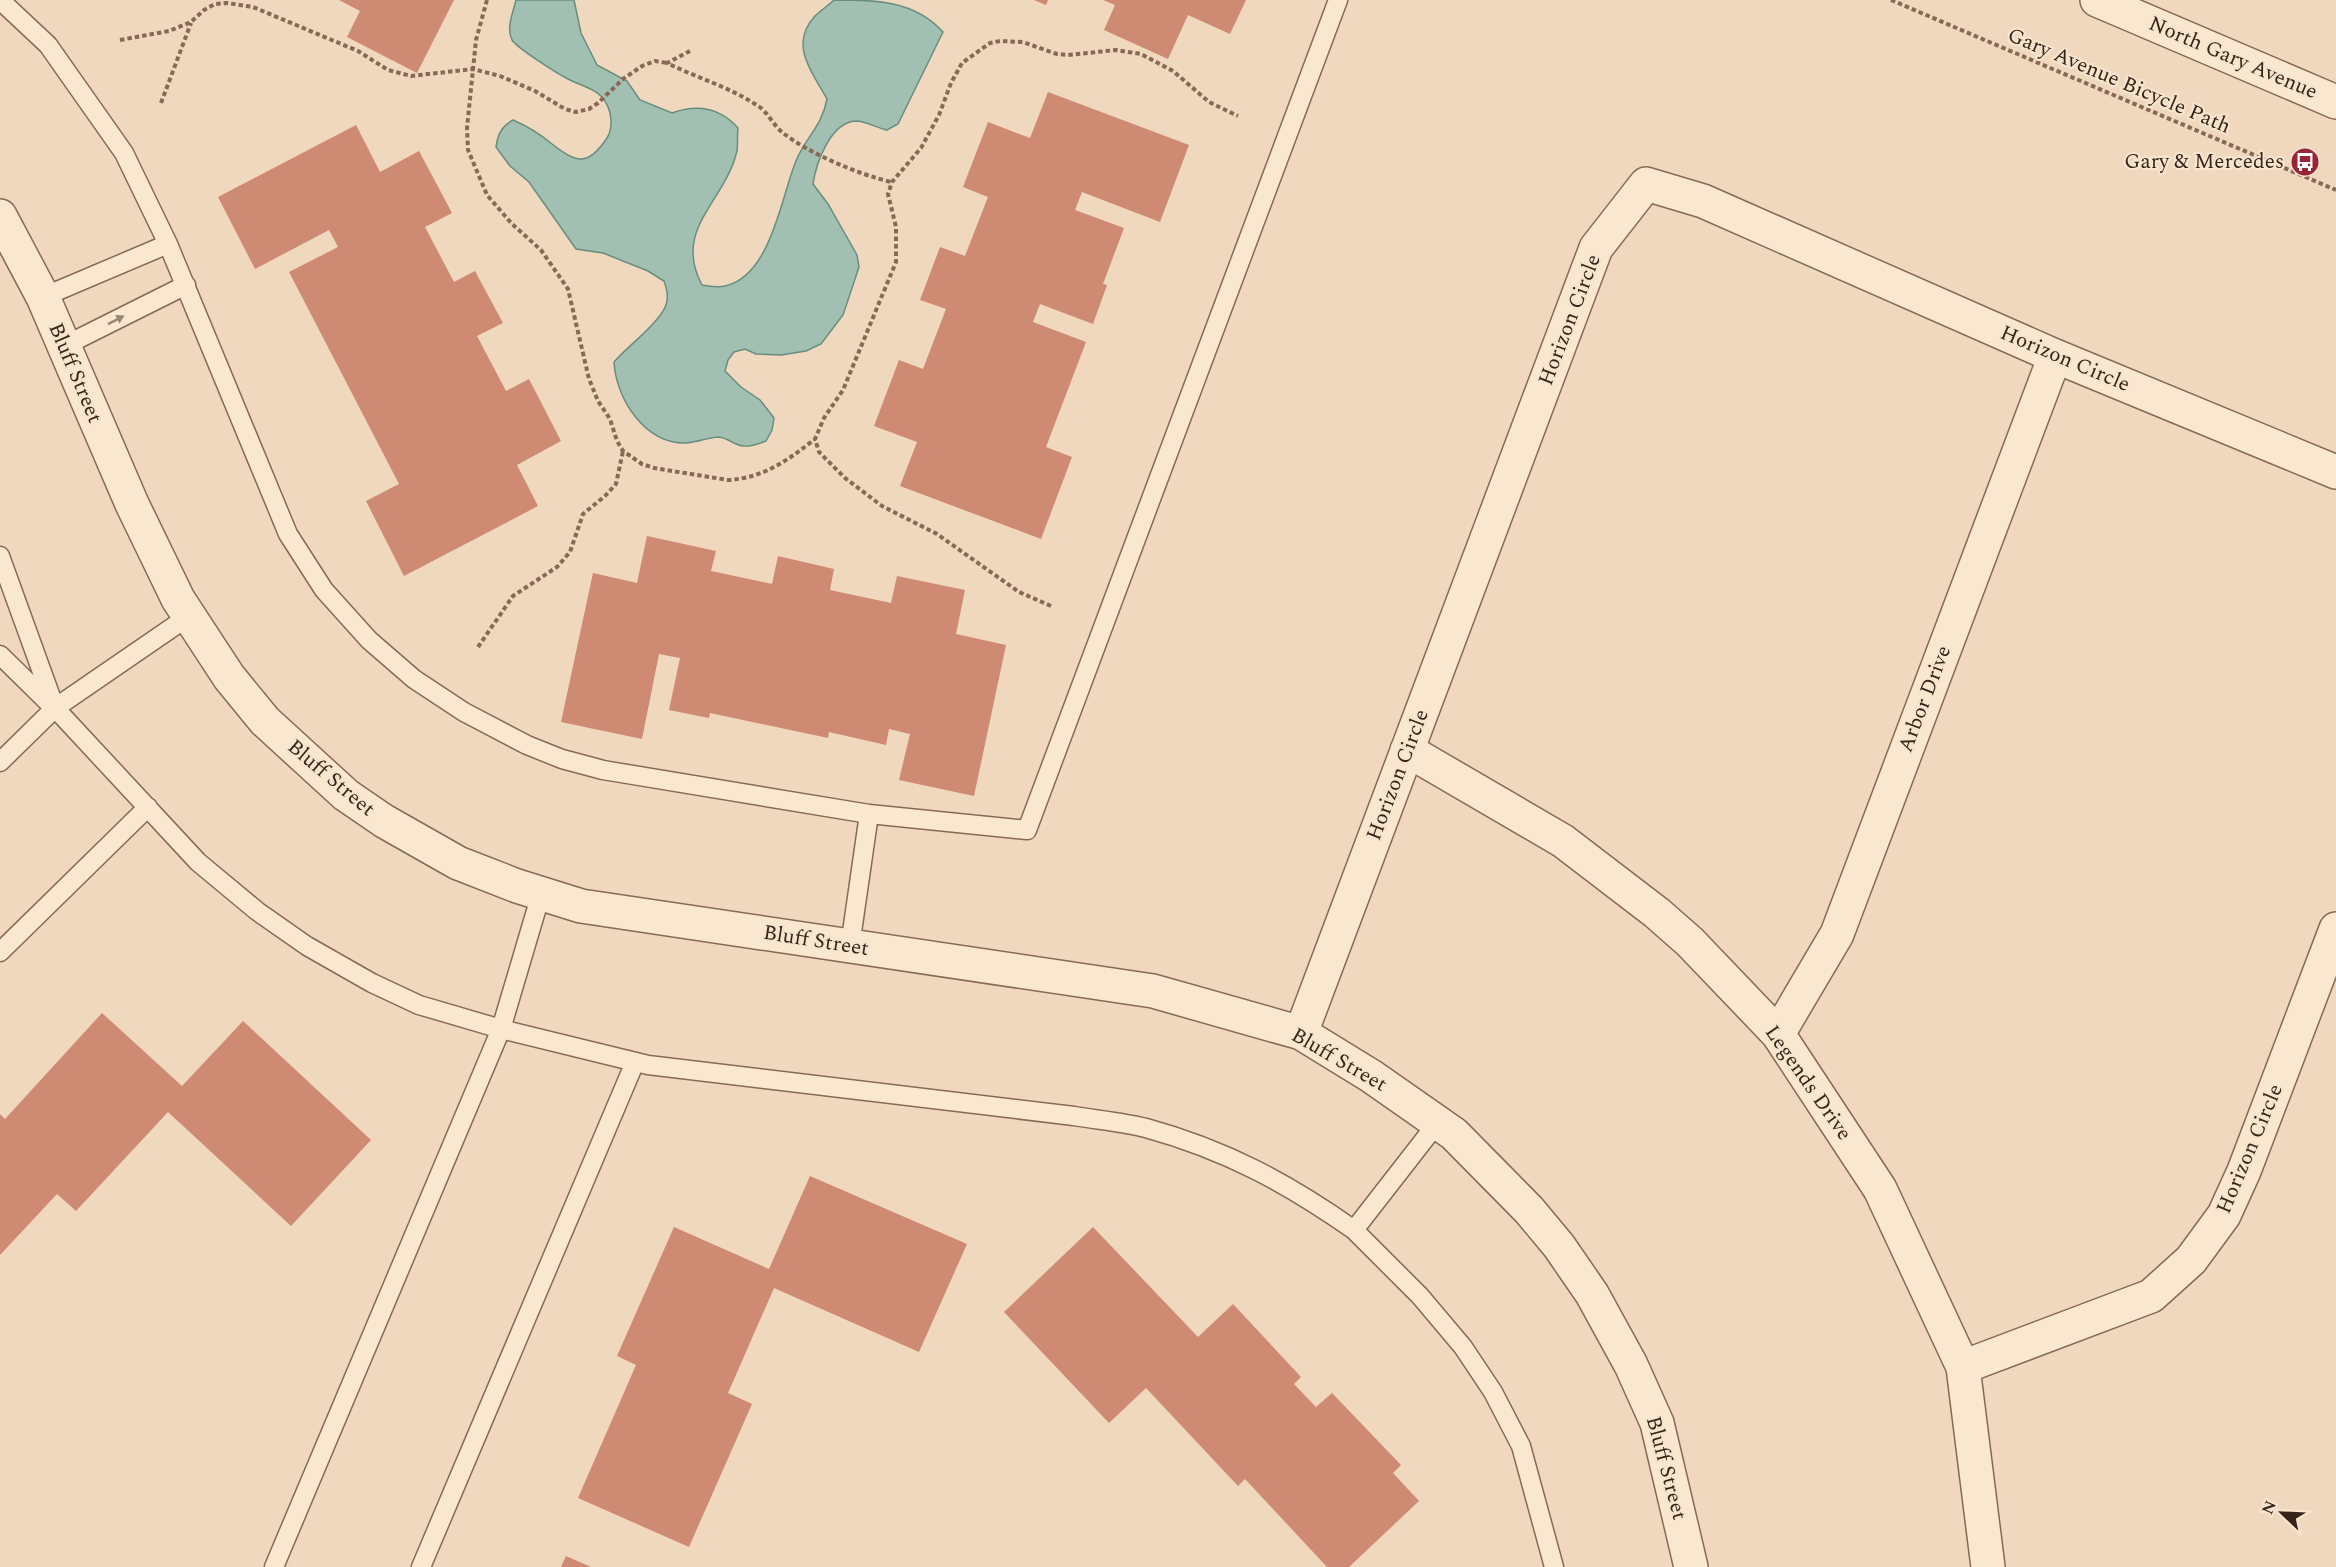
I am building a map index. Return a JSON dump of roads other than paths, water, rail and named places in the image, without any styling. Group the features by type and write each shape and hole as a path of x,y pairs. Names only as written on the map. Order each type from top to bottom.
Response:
{"street":[{"name":"North Gary Avenue","path":"2097,0 2336,102"},
{"name":"Horizon Circle","path":"1301,1033 1596,248 1646,184 1702,201 2055,356 2336,472"},
{"name":"Bluff Street","path":"0,216 43,297 132,504 178,599 229,677 265,721 346,795 384,821 458,863 541,894 581,906 1153,992 1301,1033 1371,1076 1454,1134 1529,1210 1558,1246 1592,1294 1631,1365 1657,1424 1691,1567"},
{"name":"Arbor Drive","path":"1778,1034 1837,934 2055,356"},
{"name":"Legends Drive","path":"1407,750 1573,848 1657,913 1690,942 1778,1034 1880,1189 1963,1367 1988,1567"},
{"name":"Horizon Circle","path":"1963,1367 2151,1296 2191,1260 2224,1215 2244,1171 2336,928"}],"lane":[{"path":"0,0 48,45 124,153 186,285 288,534 324,590 369,640 414,679 464,712 527,745 562,759 603,770 868,814 1027,830 1338,0"},
{"path":"43,297 168,244"},
{"path":"64,346 186,285"},
{"path":"0,556 55,708"},
{"path":"0,762 55,708 189,616"},
{"path":"0,655 55,708 198,862 257,911 307,946 419,1005 501,1029 635,1062 1074,1116 1145,1128 1207,1148 1259,1170 1308,1197 1354,1230 1420,1296 1463,1347 1493,1392 1521,1446 1554,1567"},
{"path":"0,951 148,807"},
{"path":"850,946 868,814"},
{"path":"274,1567 501,1029 541,894"},
{"path":"421,1567 635,1062"},
{"path":"1354,1230 1438,1122"}],"place":[{"name":"Gary & Mercedes","path":"2305,162"}]}
